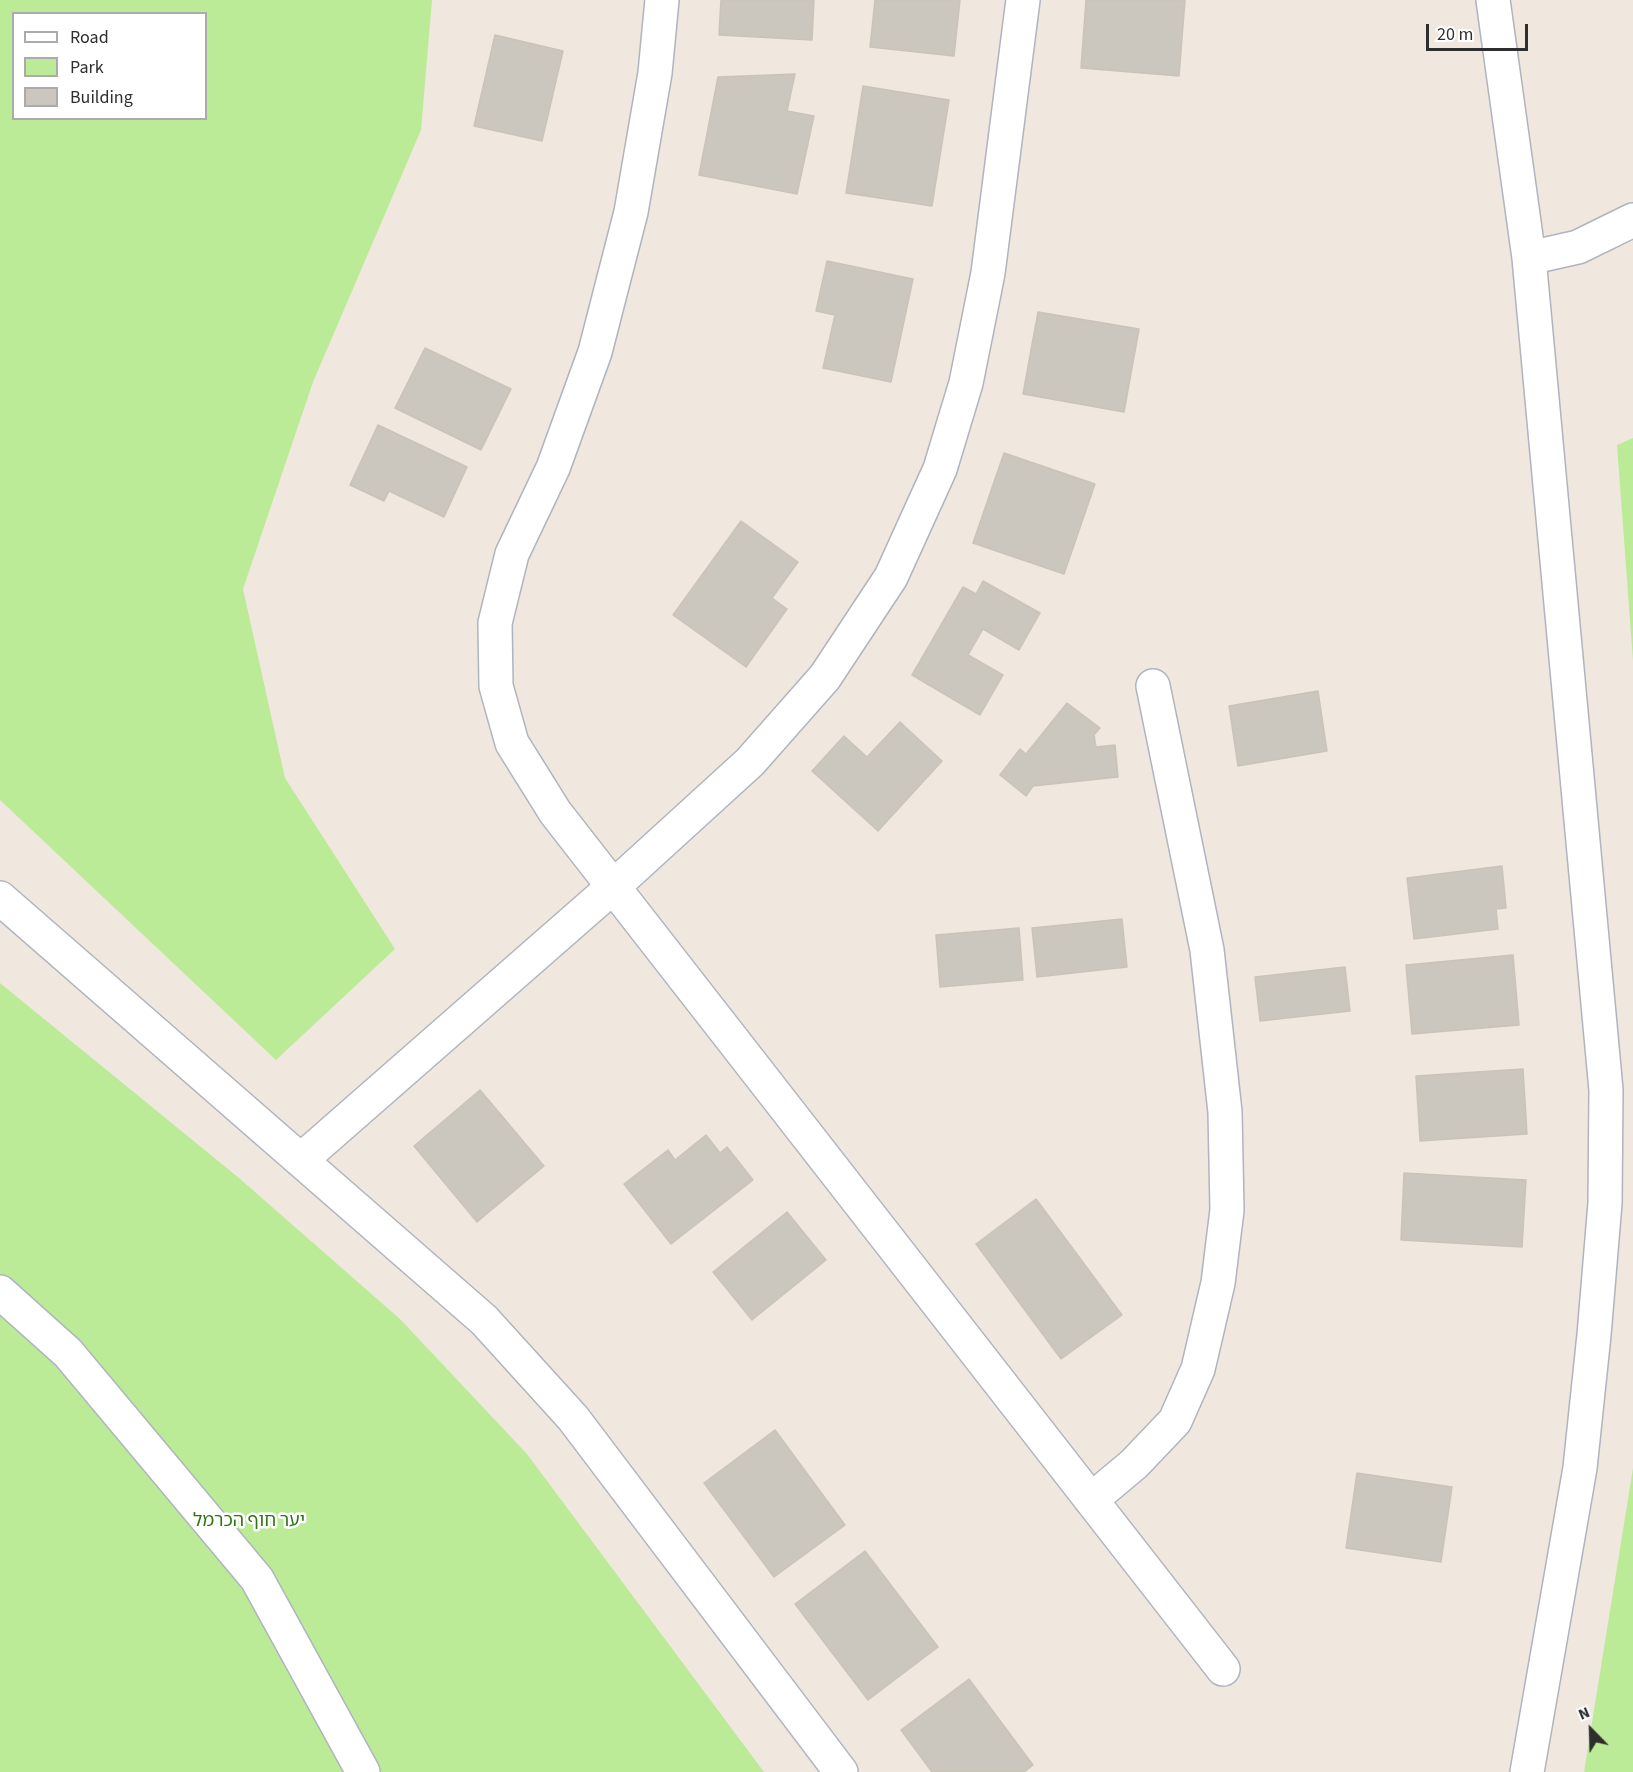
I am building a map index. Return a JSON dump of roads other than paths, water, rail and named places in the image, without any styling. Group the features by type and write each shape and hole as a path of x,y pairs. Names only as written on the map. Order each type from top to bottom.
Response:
{"street":[{"path":"662,0 655,74 631,212 595,352 553,468 512,554 495,623 496,686 512,743 555,812 1223,1669"},
{"path":"301,1160 614,886 750,762 825,677 891,577 940,469 966,383 988,273 1023,0"},
{"path":"1493,0 1529,258 1606,1090 1605,1203 1580,1468 1527,1772"},
{"path":"1529,258 1578,247 1633,220"},
{"path":"1091,1500 1134,1464 1175,1421 1198,1369 1218,1283 1227,1210 1226,1112 1207,950 1153,686"},
{"path":"0,898 484,1320 573,1418 841,1772"},
{"path":"0,1292 68,1353 256,1579 363,1772"}],"park label":[{"name":"יער חוף הכרמל","path":"249,1522"}]}
